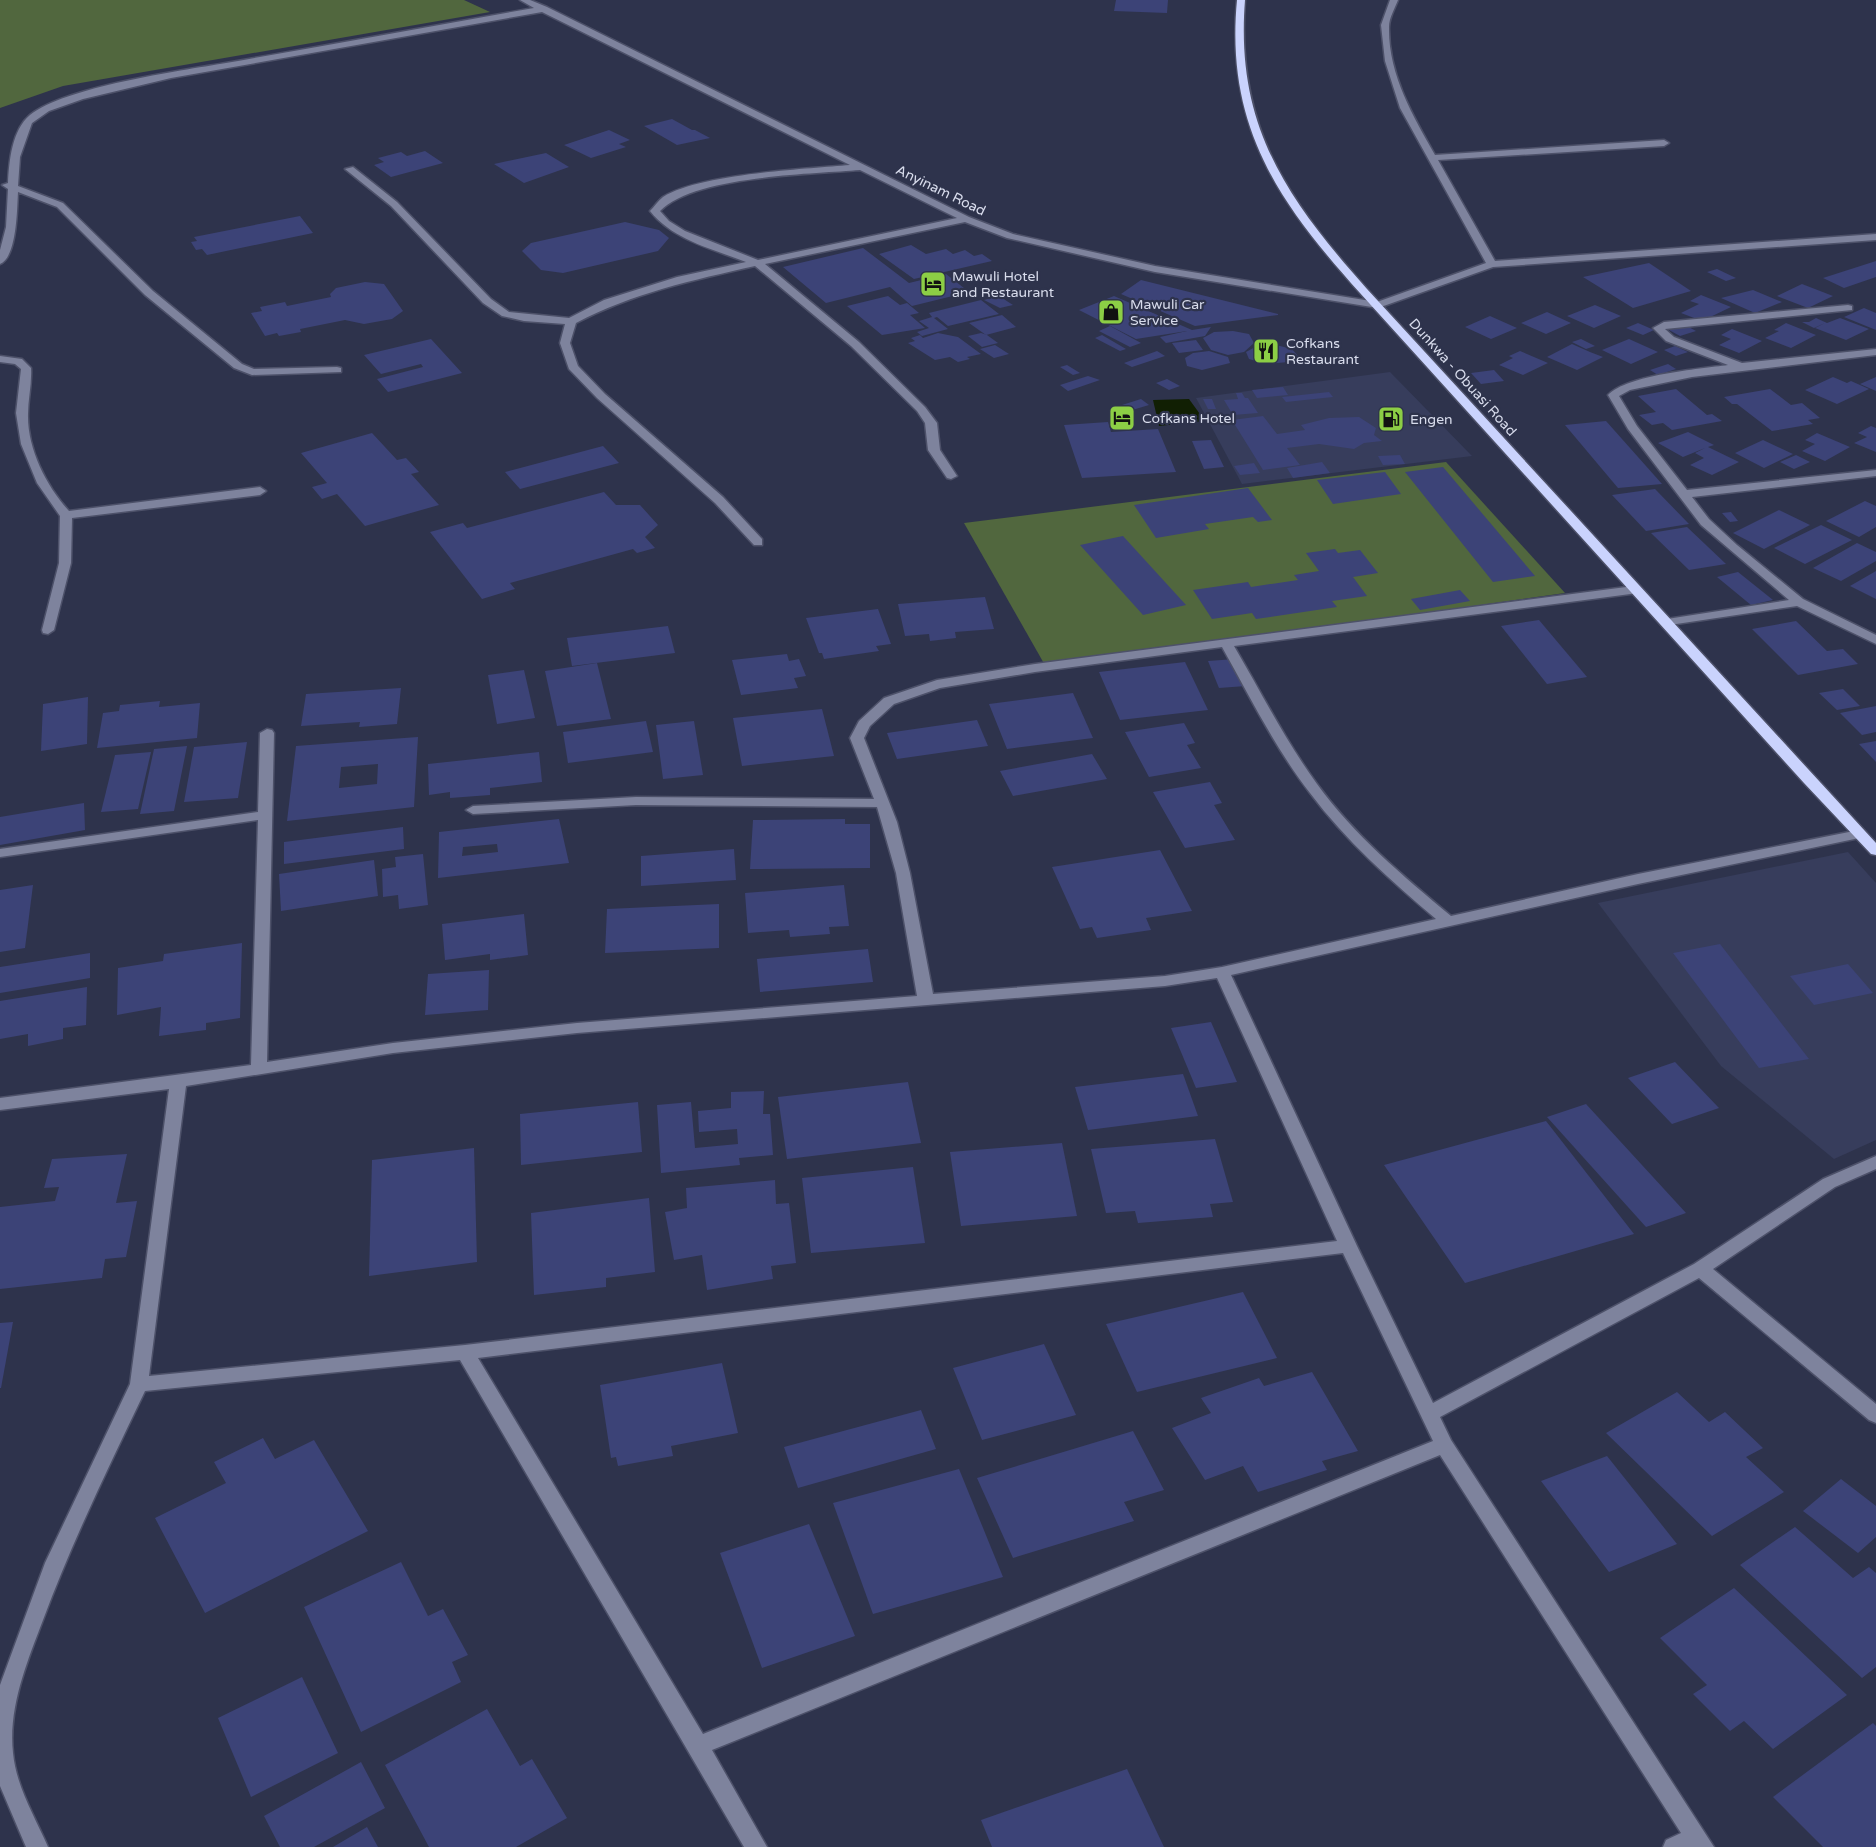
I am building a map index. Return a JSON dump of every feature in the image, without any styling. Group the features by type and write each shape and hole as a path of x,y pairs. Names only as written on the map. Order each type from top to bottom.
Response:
{"main road":[{"name":"Dunkwa - Obuasi Road","path":"1241,0 1238,40 1240,70 1248,110 1260,144 1276,177 1313,232 1334,260 1378,305 1634,590 1876,851"}],"street":[{"name":"Anyinam Road","path":"524,0 966,219 1010,236 1155,269 1378,305"},
{"path":"1394,0 1385,25 1389,61 1404,108 1492,264"},
{"path":"0,261 5,225 4,199 10,158 16,139 28,121 44,109 66,101 200,70 544,9"},
{"path":"1432,158 1664,143"},
{"path":"865,167 710,184 674,194 656,206 656,215 666,223 757,263 855,344 909,394 931,423 934,450 951,476"},
{"path":"350,168 394,204 487,301 506,314 524,318 571,321 608,302 643,290 757,263 966,219"},
{"path":"7,185 60,205 149,293 238,366 252,372 337,370"},
{"path":"1378,305 1492,264 1876,237"},
{"path":"1745,368 1670,339 1658,328 1668,324 1848,308"},
{"path":"571,321 565,343 573,367 600,396 719,500 758,542"},
{"path":"1873,636 1798,602 1732,548 1705,522 1626,419 1612,395 1624,386 1640,382 1876,352"},
{"path":"0,359 18,362 26,368 22,419 30,452 39,477 66,514 65,563 48,630"},
{"path":"1685,494 1876,473"},
{"path":"66,514 260,491"},
{"path":"926,1001 903,873 890,822 857,738 864,724 889,701 937,684 993,674 1634,590"},
{"path":"1667,623 1798,602"},
{"path":"1226,643 1297,766 1320,797 1370,853 1448,921"},
{"path":"259,1067 267,734"},
{"path":"473,810 636,801 881,803"},
{"path":"0,853 264,815"},
{"path":"0,1104 178,1082 259,1067 393,1048 577,1028 1166,981 1222,972 1448,921 1859,834"},
{"path":"1222,972 1348,1246 1444,1445 1700,1842 1674,1847"},
{"path":"37,1847 2,1755 1,1729 6,1700 16,1665 52,1567 139,1384 178,1082"},
{"path":"1431,1414 1700,1269 1829,1183 1876,1162"},
{"path":"139,1384 465,1352 1348,1246"},
{"path":"1700,1269 1876,1416"},
{"path":"465,1352 756,1847"},
{"path":"698,1746 1444,1445"}],"shaded area":[{"path":"0,0 464,0 490,12 63,86 0,108"},
{"path":"1390,372 1472,456 1242,484 1196,398"},
{"path":"1189,399 1205,421 1159,426 1153,400"},
{"path":"1446,462 1565,593 1046,667 964,523"},
{"path":"1848,852 1876,883 1876,1140 1834,1159 1721,1066 1598,903"}],"building":[{"path":"1116,0 1168,0 1167,13 1114,11"},
{"path":"672,119 710,138 677,145 644,126"},
{"path":"609,130 630,140 619,144 626,147 591,158 564,145"},
{"path":"425,151 443,163 391,177 374,165 384,162 378,158 401,152 407,156"},
{"path":"546,153 569,167 524,183 494,164"},
{"path":"300,216 313,233 207,255 202,249 196,250 191,242 197,241 194,237"},
{"path":"625,222 659,230 669,238 658,251 563,273 541,270 522,251 531,243"},
{"path":"911,245 926,254 946,249 953,254 965,250 974,256 982,254 992,261 914,279 879,254"},
{"path":"863,248 909,283 946,274 969,292 912,306 890,287 826,303 783,267"},
{"path":"1876,261 1876,277 1844,288 1823,278"},
{"path":"1649,263 1691,291 1633,308 1583,277"},
{"path":"1717,269 1736,278 1726,281 1707,272"},
{"path":"1141,280 1278,315 1195,326 1121,294"},
{"path":"365,282 384,284 403,311 392,319 364,324 345,320 300,329 301,332 279,336 277,333 265,336 251,313 262,311 260,307 285,302 287,306 331,297 330,294 336,288"},
{"path":"1802,284 1833,296 1808,308 1777,296"},
{"path":"1753,290 1782,302 1755,313 1721,298"},
{"path":"1701,295 1731,307 1702,321 1681,313 1699,304 1690,301"},
{"path":"888,296 900,305 907,303 919,313 910,315 925,328 882,335 847,306"},
{"path":"999,296 1013,305 1000,308 984,300"},
{"path":"1114,296 1192,330 1211,327 1205,336 1166,343 1160,337 1187,331 1136,339 1079,310"},
{"path":"981,300 999,314 948,326 937,317 934,318 948,329 922,336 917,332 929,328 919,321 932,317 929,313"},
{"path":"1595,305 1621,316 1594,328 1567,316"},
{"path":"1864,308 1876,313 1876,330 1844,317"},
{"path":"1547,312 1571,323 1546,334 1521,323"},
{"path":"1002,315 1016,327 986,335 969,323"},
{"path":"1490,316 1517,328 1491,339 1465,327"},
{"path":"1816,318 1827,323 1840,318 1869,329 1846,340 1815,328 1825,323 1814,328 1802,322 1809,322"},
{"path":"1638,323 1654,330 1643,335 1626,328"},
{"path":"1786,323 1816,335 1791,348 1765,338 1779,331 1774,330"},
{"path":"1685,325 1696,331 1680,336 1669,330"},
{"path":"1110,326 1141,343 1130,347 1099,331"},
{"path":"1732,329 1762,341 1739,353 1719,345 1731,339 1721,335"},
{"path":"1233,331 1249,334 1254,343 1244,352 1228,355 1211,350 1203,338 1214,332"},
{"path":"938,333 958,337 981,354 958,362 950,357 935,360 908,343 915,341 911,338 920,335 923,338"},
{"path":"981,333 998,343 982,347 968,336"},
{"path":"1102,335 1126,349 1120,351 1095,338"},
{"path":"431,339 462,373 388,392 377,379 423,367 421,364 381,374 364,355"},
{"path":"1581,339 1595,346 1586,349 1572,342"},
{"path":"1629,339 1658,352 1631,364 1602,350"},
{"path":"1196,340 1203,350 1179,353 1172,343"},
{"path":"1572,344 1603,357 1577,370 1547,357"},
{"path":"995,345 1009,354 994,358 980,349"},
{"path":"1276,345 1292,349 1298,356 1288,362 1266,364 1249,359 1246,352 1257,346"},
{"path":"1675,346 1688,352 1676,356 1664,350"},
{"path":"1157,351 1165,356 1132,367 1124,363"},
{"path":"1209,351 1228,357 1230,363 1202,370 1187,366 1185,358 1193,353"},
{"path":"1520,351 1548,363 1523,375 1499,365 1513,358 1509,356"},
{"path":"1668,364 1676,369 1658,375 1650,370"},
{"path":"1067,365 1080,373 1073,375 1060,367"},
{"path":"1494,370 1504,381 1481,384 1471,373"},
{"path":"1088,376 1100,380 1068,391 1060,385"},
{"path":"1833,377 1847,383 1851,381 1869,389 1837,404 1805,390"},
{"path":"1876,377 1876,391 1860,384"},
{"path":"1167,379 1180,386 1169,390 1156,383"},
{"path":"1283,387 1288,395 1257,398 1252,390"},
{"path":"1676,389 1707,415 1712,414 1722,421 1672,430 1663,423 1652,425 1639,415 1656,412 1638,396"},
{"path":"1770,389 1791,405 1802,403 1820,418 1808,420 1813,424 1772,431 1737,404 1732,404 1724,397"},
{"path":"1329,392 1333,397 1286,402 1282,397"},
{"path":"1236,393 1242,393 1245,398 1248,398 1258,413 1233,415 1224,400 1238,399"},
{"path":"1141,399 1149,405 1129,411 1122,405"},
{"path":"1203,399 1212,399 1216,409 1208,409"},
{"path":"1263,416 1277,434 1305,430 1301,425 1329,418 1359,417 1376,428 1374,435 1382,441 1364,443 1354,449 1319,444 1287,448 1300,465 1263,470 1232,420"},
{"path":"1606,421 1662,484 1618,488 1565,425"},
{"path":"1108,422 1111,432 1158,429 1176,472 1082,478 1064,425"},
{"path":"1871,426 1876,428 1876,452 1854,443 1867,437 1858,433"},
{"path":"1688,432 1714,445 1708,447 1739,462 1712,475 1690,465 1704,458 1695,453 1705,448 1683,457 1658,443"},
{"path":"372,433 397,460 406,458 419,472 411,474 439,505 365,526 337,494 322,499 312,487 327,483 301,453"},
{"path":"1817,433 1850,447 1825,461 1802,451 1815,444 1805,440"},
{"path":"1211,440 1224,467 1204,469 1192,441"},
{"path":"1763,440 1793,454 1764,468 1735,453"},
{"path":"603,446 619,463 520,489 505,472"},
{"path":"1400,455 1405,464 1383,465 1378,456"},
{"path":"1796,455 1810,462 1794,469 1780,462"},
{"path":"1322,462 1330,473 1293,478 1287,468"},
{"path":"1254,463 1260,473 1240,475 1234,466"},
{"path":"1443,467 1535,576 1493,582 1405,472"},
{"path":"1385,472 1401,494 1333,504 1317,480"},
{"path":"1248,488 1272,520 1258,522 1253,517 1205,524 1209,529 1156,538 1134,505"},
{"path":"1655,489 1689,524 1646,531 1612,495"},
{"path":"604,492 616,505 640,505 658,525 645,537 655,548 637,553 633,549 510,583 515,589 482,599 430,532 463,523 467,528"},
{"path":"1865,501 1876,506 1876,527 1859,537 1826,521"},
{"path":"1779,510 1810,525 1764,549 1733,533"},
{"path":"1731,512 1738,521 1730,522 1722,513"},
{"path":"1821,525 1852,540 1805,564 1774,548"},
{"path":"1687,527 1726,564 1689,570 1651,533"},
{"path":"1123,536 1186,605 1143,615 1080,545"},
{"path":"1857,543 1876,552 1876,561 1841,581 1813,568"},
{"path":"1335,549 1338,553 1360,550 1378,573 1353,577 1367,596 1332,601 1337,607 1256,619 1252,613 1212,619 1193,590 1248,582 1251,587 1298,580 1294,575 1319,571 1306,553"},
{"path":"1876,571 1876,599 1850,586"},
{"path":"1738,572 1773,600 1751,605 1717,577"},
{"path":"1460,590 1470,601 1420,610 1411,599"},
{"path":"985,597 994,629 955,632 956,638 930,641 929,634 905,636 898,604"},
{"path":"878,609 891,644 876,646 879,651 824,659 822,653 819,653 806,618"},
{"path":"1539,620 1587,677 1547,684 1501,626"},
{"path":"1796,621 1827,651 1843,649 1858,664 1798,675 1752,629"},
{"path":"668,626 675,653 572,666 567,638"},
{"path":"787,654 789,661 799,659 806,676 794,678 798,688 741,695 732,660"},
{"path":"1235,659 1246,686 1219,688 1208,661"},
{"path":"1185,662 1208,710 1120,720 1099,672"},
{"path":"597,663 611,719 557,726 545,671"},
{"path":"524,670 535,718 497,724 488,675"},
{"path":"401,688 397,724 359,727 360,722 301,726 306,694"},
{"path":"1843,689 1860,706 1837,710 1819,693"},
{"path":"1073,693 1093,738 1007,749 989,704"},
{"path":"88,697 87,744 41,751 43,704"},
{"path":"160,701 159,707 200,703 197,738 97,748 103,713 119,711 120,705"},
{"path":"1876,706 1876,732 1862,735 1840,713"},
{"path":"822,709 834,756 742,766 733,718"},
{"path":"977,720 988,746 897,759 887,733"},
{"path":"646,721 653,752 568,763 563,732"},
{"path":"694,721 703,775 663,779 656,725"},
{"path":"1184,723 1195,743 1187,745 1201,768 1149,777 1125,732"},
{"path":"418,737 414,807 287,821 296,746","holes":["378,764 377,784 339,788 341,767"]},
{"path":"1876,741 1876,762 1859,744"},
{"path":"247,742 238,798 184,802 194,747"},
{"path":"187,746 174,811 140,814 154,749"},
{"path":"151,752 138,809 101,812 115,755"},
{"path":"539,752 542,782 490,788 490,795 450,798 450,792 429,795 428,764"},
{"path":"1092,754 1107,779 1013,796 1000,771"},
{"path":"1210,782 1222,803 1214,805 1235,840 1185,848 1153,792"},
{"path":"84,803 85,830 0,845 0,817"},
{"path":"559,819 569,863 438,878 439,832","holes":["497,844 498,852 462,856 463,847"]},
{"path":"845,819 845,824 870,824 870,868 750,869 753,820"},
{"path":"403,827 404,849 284,864 284,842"},
{"path":"734,849 736,880 641,886 641,856"},
{"path":"1160,850 1192,911 1146,918 1151,930 1097,938 1092,927 1080,929 1052,867"},
{"path":"423,854 428,905 399,909 398,895 383,897 382,869 396,867 395,857"},
{"path":"374,860 378,896 281,911 279,874"},
{"path":"33,885 25,948 0,952 0,890"},
{"path":"844,885 849,926 829,927 830,934 790,937 789,930 748,933 745,893"},
{"path":"719,904 719,948 605,953 607,909"},
{"path":"524,914 528,955 490,960 490,954 445,960 442,924"},
{"path":"242,943 240,1018 206,1023 206,1030 159,1036 161,1007 117,1015 118,968 163,961 164,954"},
{"path":"1720,944 1809,1059 1759,1068 1673,953"},
{"path":"868,949 873,982 760,992 757,959"},
{"path":"90,953 90,978 0,993 0,967"},
{"path":"1848,964 1873,993 1814,1005 1790,976"},
{"path":"489,970 488,1010 425,1015 428,974"},
{"path":"87,987 86,1025 63,1028 63,1039 28,1046 28,1034 0,1039 0,1001"},
{"path":"1211,1022 1237,1082 1196,1088 1171,1028"},
{"path":"1675,1062 1719,1108 1672,1124 1628,1078"},
{"path":"1183,1074 1198,1116 1088,1130 1075,1087"},
{"path":"908,1082 921,1143 787,1159 778,1097"},
{"path":"764,1091 763,1114 770,1114 773,1155 739,1158 740,1165 661,1173 657,1105 691,1102 695,1148 738,1144 737,1129 699,1132 698,1111 731,1108 731,1092"},
{"path":"638,1102 642,1152 521,1165 520,1114"},
{"path":"1586,1104 1686,1213 1646,1227 1547,1117"},
{"path":"1546,1121 1634,1234 1465,1283 1384,1165"},
{"path":"1215,1139 1233,1202 1210,1204 1213,1217 1138,1223 1135,1211 1106,1213 1091,1149"},
{"path":"1062,1143 1077,1216 961,1226 950,1152"},
{"path":"474,1148 477,1262 369,1276 372,1160"},
{"path":"127,1154 116,1203 137,1201 126,1257 105,1259 102,1278 0,1289 0,1207 55,1201 59,1187 44,1188 52,1159"},
{"path":"913,1167 925,1243 811,1253 802,1178"},
{"path":"775,1180 776,1204 789,1203 796,1263 771,1266 773,1279 707,1290 702,1255 674,1260 665,1212 687,1208 686,1188"},
{"path":"649,1198 655,1272 606,1278 606,1287 534,1295 531,1213"},
{"path":"1243,1292 1277,1358 1137,1392 1106,1324"},
{"path":"13,1322 1,1388 0,1388 0,1323"},
{"path":"1044,1344 1076,1415 982,1440 953,1368"},
{"path":"722,1363 738,1433 671,1446 673,1456 618,1466 616,1457 611,1458 600,1385"},
{"path":"1312,1372 1358,1451 1322,1461 1327,1470 1258,1492 1243,1466 1205,1480 1172,1428 1211,1413 1201,1398 1259,1378 1264,1386"},
{"path":"1677,1392 1709,1422 1725,1412 1763,1448 1746,1457 1784,1492 1712,1536 1606,1433"},
{"path":"921,1410 936,1449 798,1488 784,1447"},
{"path":"1133,1431 1164,1490 1124,1502 1134,1521 1013,1558 977,1478"},
{"path":"263,1438 275,1459 314,1440 368,1531 205,1613 155,1518 226,1483 214,1462"},
{"path":"1607,1456 1677,1544 1609,1572 1541,1481"},
{"path":"959,1469 1003,1577 873,1614 833,1503"},
{"path":"1841,1479 1876,1506 1876,1537 1858,1553 1803,1511"},
{"path":"809,1524 855,1636 762,1668 720,1553"},
{"path":"1795,1527 1853,1578 1869,1567 1876,1573 1876,1667 1862,1678 1740,1565"},
{"path":"401,1562 428,1616 443,1609 468,1655 452,1662 461,1682 361,1732 304,1607"},
{"path":"1734,1588 1847,1695 1773,1749 1744,1721 1730,1731 1693,1694 1707,1685 1660,1638"},
{"path":"302,1677 338,1753 251,1797 218,1718"},
{"path":"487,1709 520,1766 532,1759 567,1818 516,1847 429,1847 385,1765"},
{"path":"1873,1723 1876,1726 1876,1847 1823,1847 1773,1797"},
{"path":"361,1762 385,1808 314,1847 280,1847 264,1816"},
{"path":"1127,1769 1164,1847 992,1847 981,1820"},
{"path":"367,1827 378,1847 333,1847"}],"place":[{"name":"Mawuli Hotel and Restaurant","path":"933,284"},
{"name":"Mawuli Car Service","path":"1111,312"},
{"name":"Cofkans Restaurant","path":"1266,351"},
{"name":"Cofkans Hotel","path":"1122,418"},
{"name":"Engen","path":"1391,419"}]}
